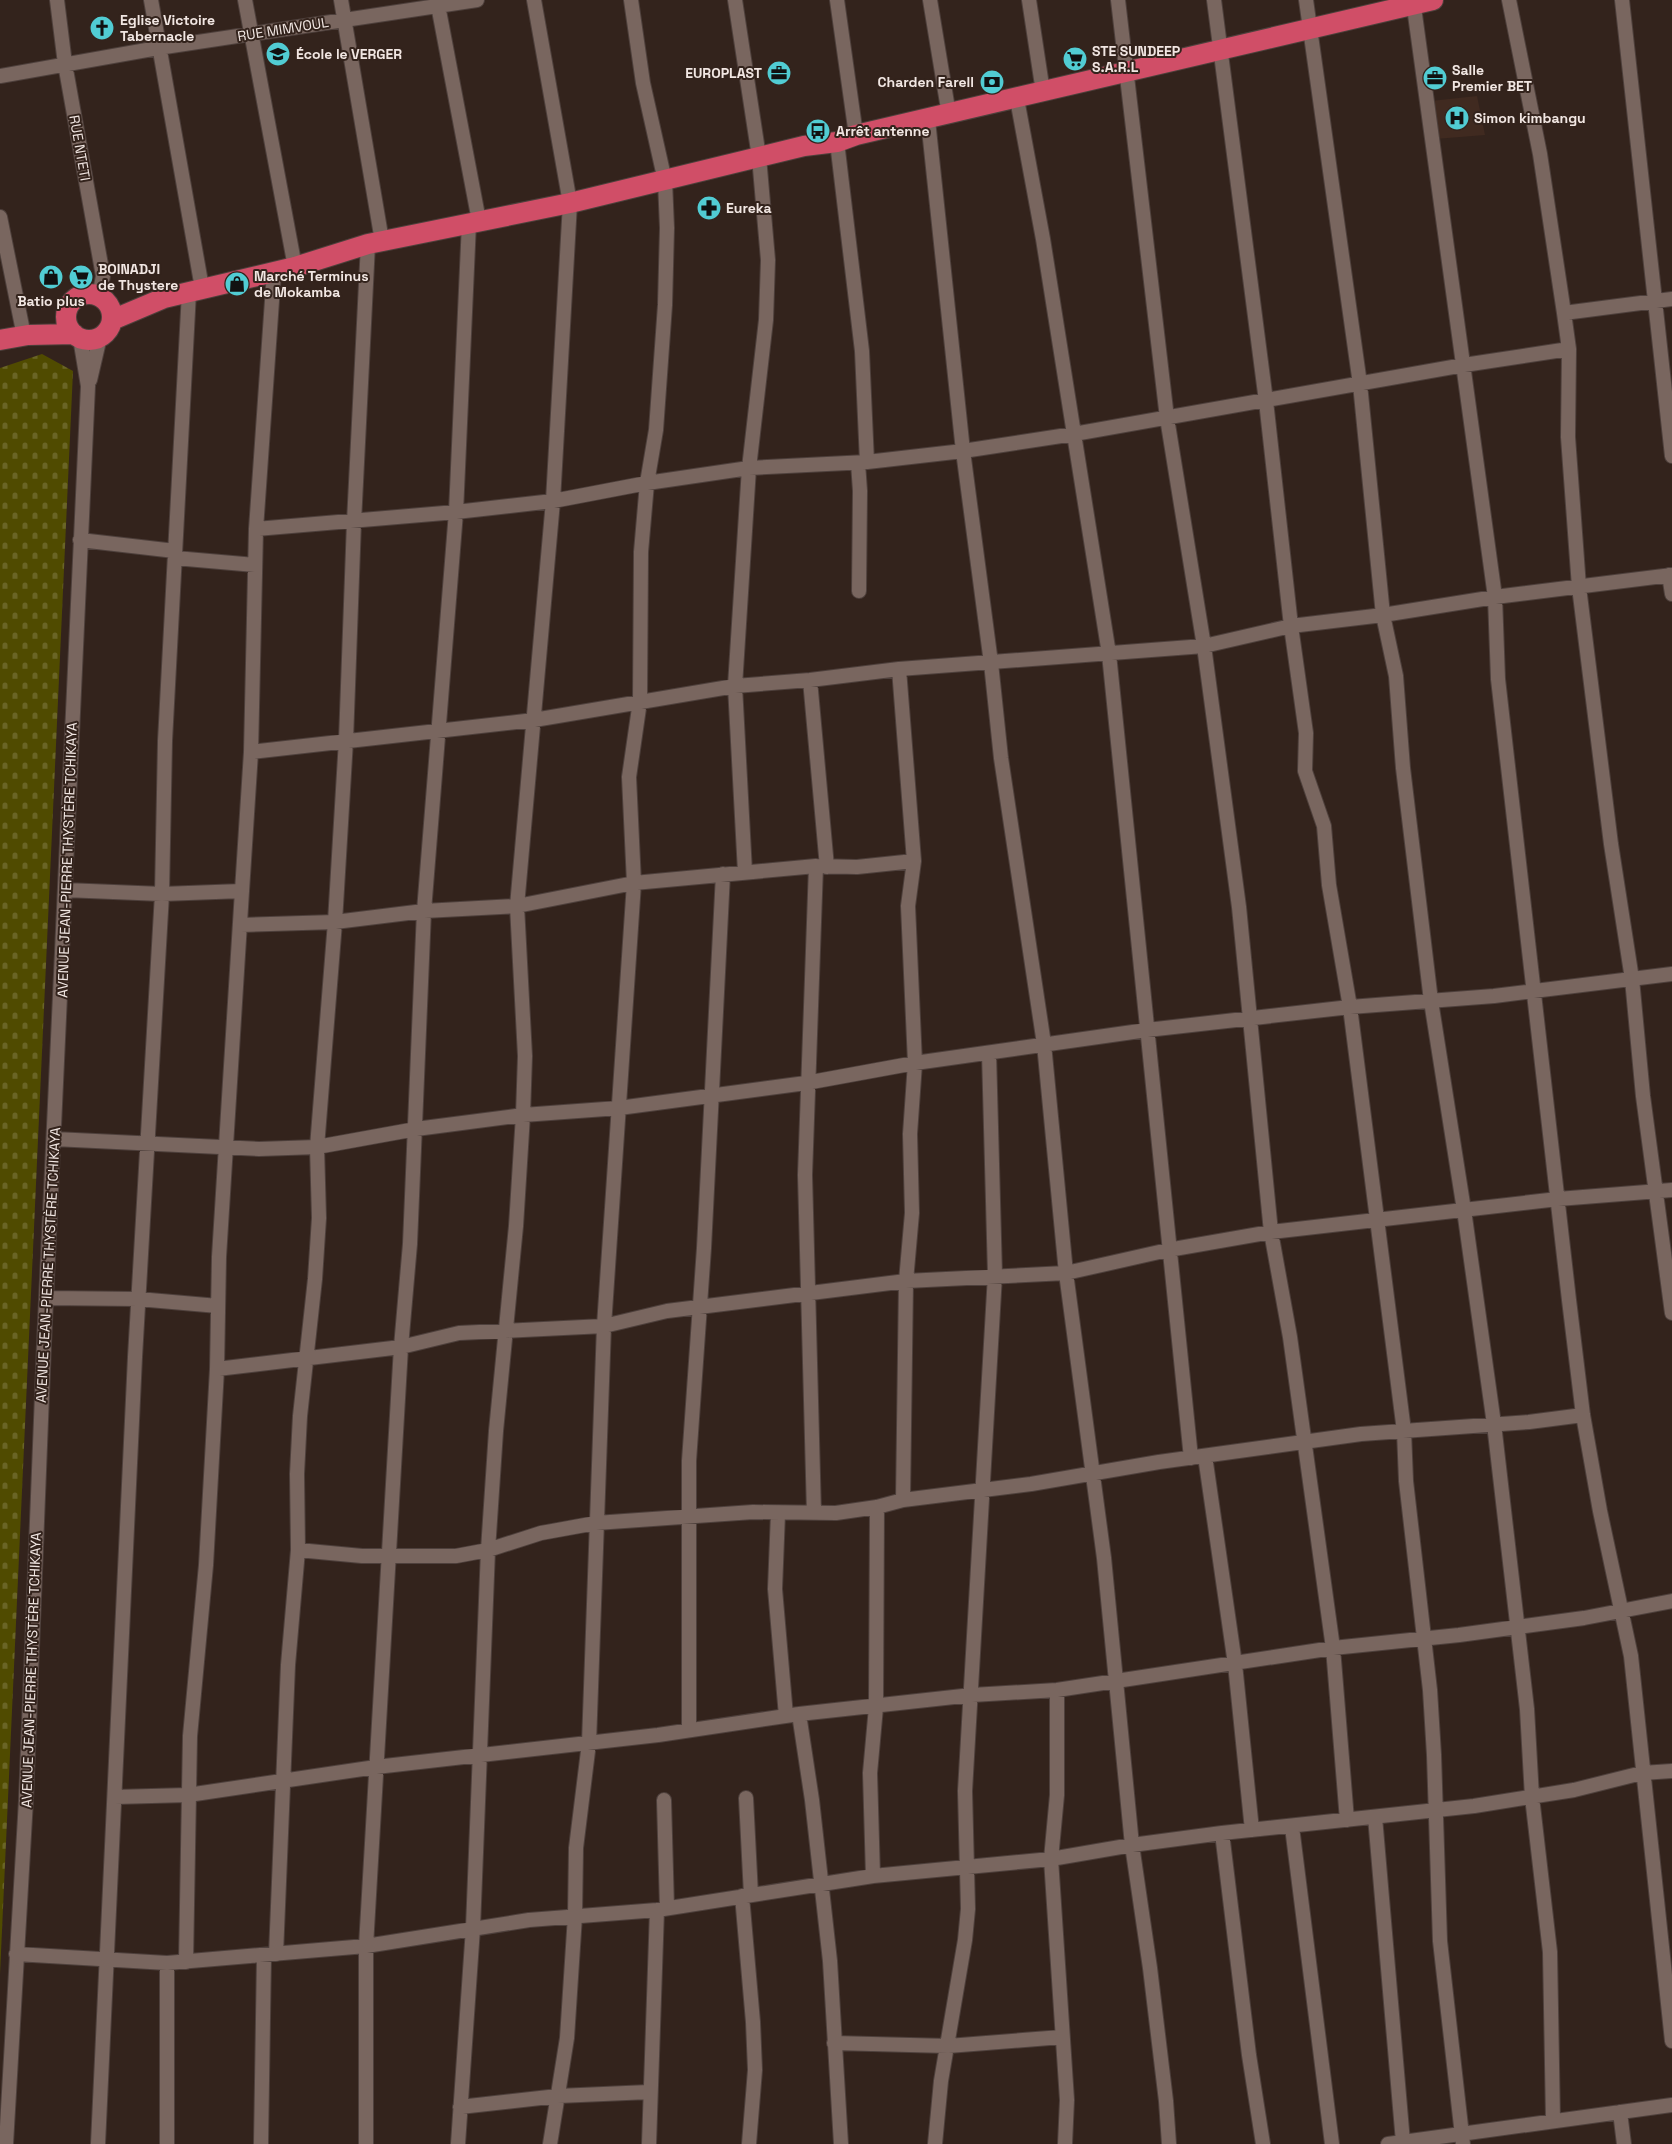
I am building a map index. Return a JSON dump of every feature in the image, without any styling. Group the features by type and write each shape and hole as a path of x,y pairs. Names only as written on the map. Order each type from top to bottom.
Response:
{"highway":[{"path":"112,320 164,298 295,267 375,243 570,203 804,146 837,142 856,135 928,120 1311,30 1413,3 1434,0"},
{"path":"26,336 86,294 102,298 164,298"},
{"path":"0,340 26,336 77,336 93,339 100,337 105,333 112,320 111,310 102,298"},
{"path":"70,304 66,320 77,336"}],"street":[{"name":"RUE NTETI","path":"56,0 65,64 103,276 102,298"},
{"path":"98,2144 115,1797 118,1689 146,1142 162,894 165,741 175,555 196,290 151,0"},
{"path":"245,0 295,267"},
{"path":"261,2144 270,1955 284,1780 288,1665 298,1550 297,1474 305,1360 319,1218 317,1147 335,922 346,740 354,522 375,243 341,0"},
{"name":"RUE MIMVOUL","path":"0,76 251,33 438,4 477,0"},
{"path":"458,2144 473,1928 488,1550 524,1115 525,1056 517,906 553,501 570,203 534,0"},
{"path":"550,2144 566,2046 575,1916 576,1848 589,1743 604,1326 634,883 629,777 640,701 641,552 647,483 656,430 665,305 667,228 665,181 643,83 630,0"},
{"path":"735,0 759,157 768,260 766,320 750,468 735,686 745,872"},
{"path":"836,0 856,135"},
{"path":"930,0 949,115"},
{"path":"1029,0 1043,92"},
{"path":"1118,0 1128,72 1167,418 1204,646 1239,907 1271,1232 1290,1337 1334,1648 1347,1820"},
{"path":"1214,0 1266,400 1290,626 1306,732 1305,771 1324,826 1329,885 1350,1007 1404,1431 1406,1480 1424,1638 1434,1755 1434,1810 1440,1941 1463,2139"},
{"path":"1306,0 1360,384 1383,615 1396,676 1403,768 1431,1001 1464,1210 1494,1424 1527,1709 1532,1797 1550,1952 1553,2120"},
{"path":"1509,0 1540,154 1569,350 1568,436 1579,587 1611,844 1632,979 1643,1096 1672,1313"},
{"path":"1622,0 1672,456"},
{"path":"1413,3 1495,597 1498,679 1532,992 1583,1415 1600,1511 1631,1656 1672,2041"},
{"path":"366,2144 366,1946 401,1347 416,1129 424,911 456,512 474,222 438,4"},
{"path":"1017,98 1109,654 1168,1250 1191,1458"},
{"path":"928,120 962,451 991,663 1001,758 1044,1044 1066,1273 1104,1558 1114,1681 1132,1845 1150,1968 1166,2100 1169,2144"},
{"path":"837,142 862,351 863,462 860,491 859,591"},
{"path":"0,217 26,336"},
{"path":"186,1962 190,1736 206,1565 217,1369 225,1147 251,752 256,529 274,272"},
{"path":"1564,313 1672,299"},
{"name":"AVENUE JEAN-PIERRE THYSTÈRE TCHIKAYA","path":"77,336 88,386"},
{"name":"AVENUE JEAN-PIERRE THYSTÈRE TCHIKAYA","path":"6,2144 26,1800 46,1298 88,386 100,337"},
{"path":"256,529 354,522 553,501 647,483 750,468 863,462 962,451 1074,434 1464,365 1569,350"},
{"path":"80,540 255,565"},
{"path":"251,752 534,720 735,686 810,680 899,669 1204,646 1290,626 1670,575 1672,594"},
{"path":"899,669 914,861 908,915 915,1063 910,1134 912,1214 906,1282 903,1500"},
{"path":"810,680 822,867 806,1083 804,1174 814,1513"},
{"path":"241,925 335,922 424,911 517,906 634,883 745,872 822,867 857,867 914,861"},
{"path":"689,1730 690,1461 704,1248 710,1096 723,874"},
{"path":"65,890 162,894 242,890"},
{"path":"54,1139 259,1149 317,1147 416,1129 524,1115 619,1108 806,1083 915,1063 1147,1030 1350,1007 1532,992 1672,974"},
{"path":"935,2144 937,2107 965,1940 968,1868 965,1791 995,1275 989,1052"},
{"path":"217,1369 305,1360 401,1347 459,1332 604,1326 667,1311 906,1282 995,1275 1066,1273 1168,1250 1271,1232 1558,1199 1672,1190"},
{"path":"46,1298 138,1299 218,1306"},
{"path":"298,1550 362,1556 456,1556 488,1550 541,1533 596,1523 691,1516 836,1513 877,1507 903,1500 1093,1475 1205,1456 1404,1431 1583,1415"},
{"path":"1205,1456 1235,1664 1252,1830"},
{"path":"873,1876 870,1773 876,1707 877,1507"},
{"path":"778,1513 775,1589 792,1715 822,1883 830,1961 841,2144"},
{"path":"115,1797 188,1795 376,1767 589,1743 792,1715 972,1695 1057,1690 1334,1648 1584,1618 1621,1609 1672,1601"},
{"path":"1057,1690 1057,1795 1051,1859 1062,2037 1068,2100 1065,2144"},
{"path":"16,1954 167,1963 366,1946 473,1928 575,1916 662,1909 873,1876 1051,1859 1132,1845 1222,1833 1292,1827 1532,1797 1574,1790 1642,1773 1672,1771"},
{"path":"746,1798 747,1896 755,2070 749,2144"},
{"path":"649,2144 649,2092 662,1909 664,1800"},
{"path":"1375,1817 1403,2142"},
{"path":"1292,1827 1318,2048 1332,2144"},
{"path":"1222,1833 1249,2055 1263,2144"},
{"path":"167,1963 167,2144"},
{"path":"834,2043 948,2046 1062,2037"},
{"path":"460,2107 558,2096 649,2092"},
{"path":"1388,2144 1463,2139 1553,2120 1672,2105"},
{"path":"1620,2112 1624,2144"}],"shaded area":[{"name":"Simon kimbangu","path":"1477,96 1485,135 1435,139 1431,101"}],"green space":[{"path":"42,354 73,371 0,1974 0,368"}],"place":[{"name":"Eglise Victoire Tabernacle","path":"102,28"},
{"name":"École le VERGER","path":"278,54"},
{"name":"STE SUNDEEP S.A.R.L","path":"1075,59"},
{"name":"EUROPLAST","path":"779,73"},
{"name":"Salle Premier BET","path":"1435,78"},
{"name":"Charden Farell","path":"992,82"},
{"name":"Simon kimbangu","path":"1457,118"},
{"name":"Arrêt antenne","path":"818,131"},
{"name":"Eureka","path":"709,208"},
{"name":"Batio plus","path":"51,277"},
{"name":"BOINADJI de Thystere","path":"81,277"},
{"name":"Marché Terminus de Mokamba","path":"237,284"}]}
